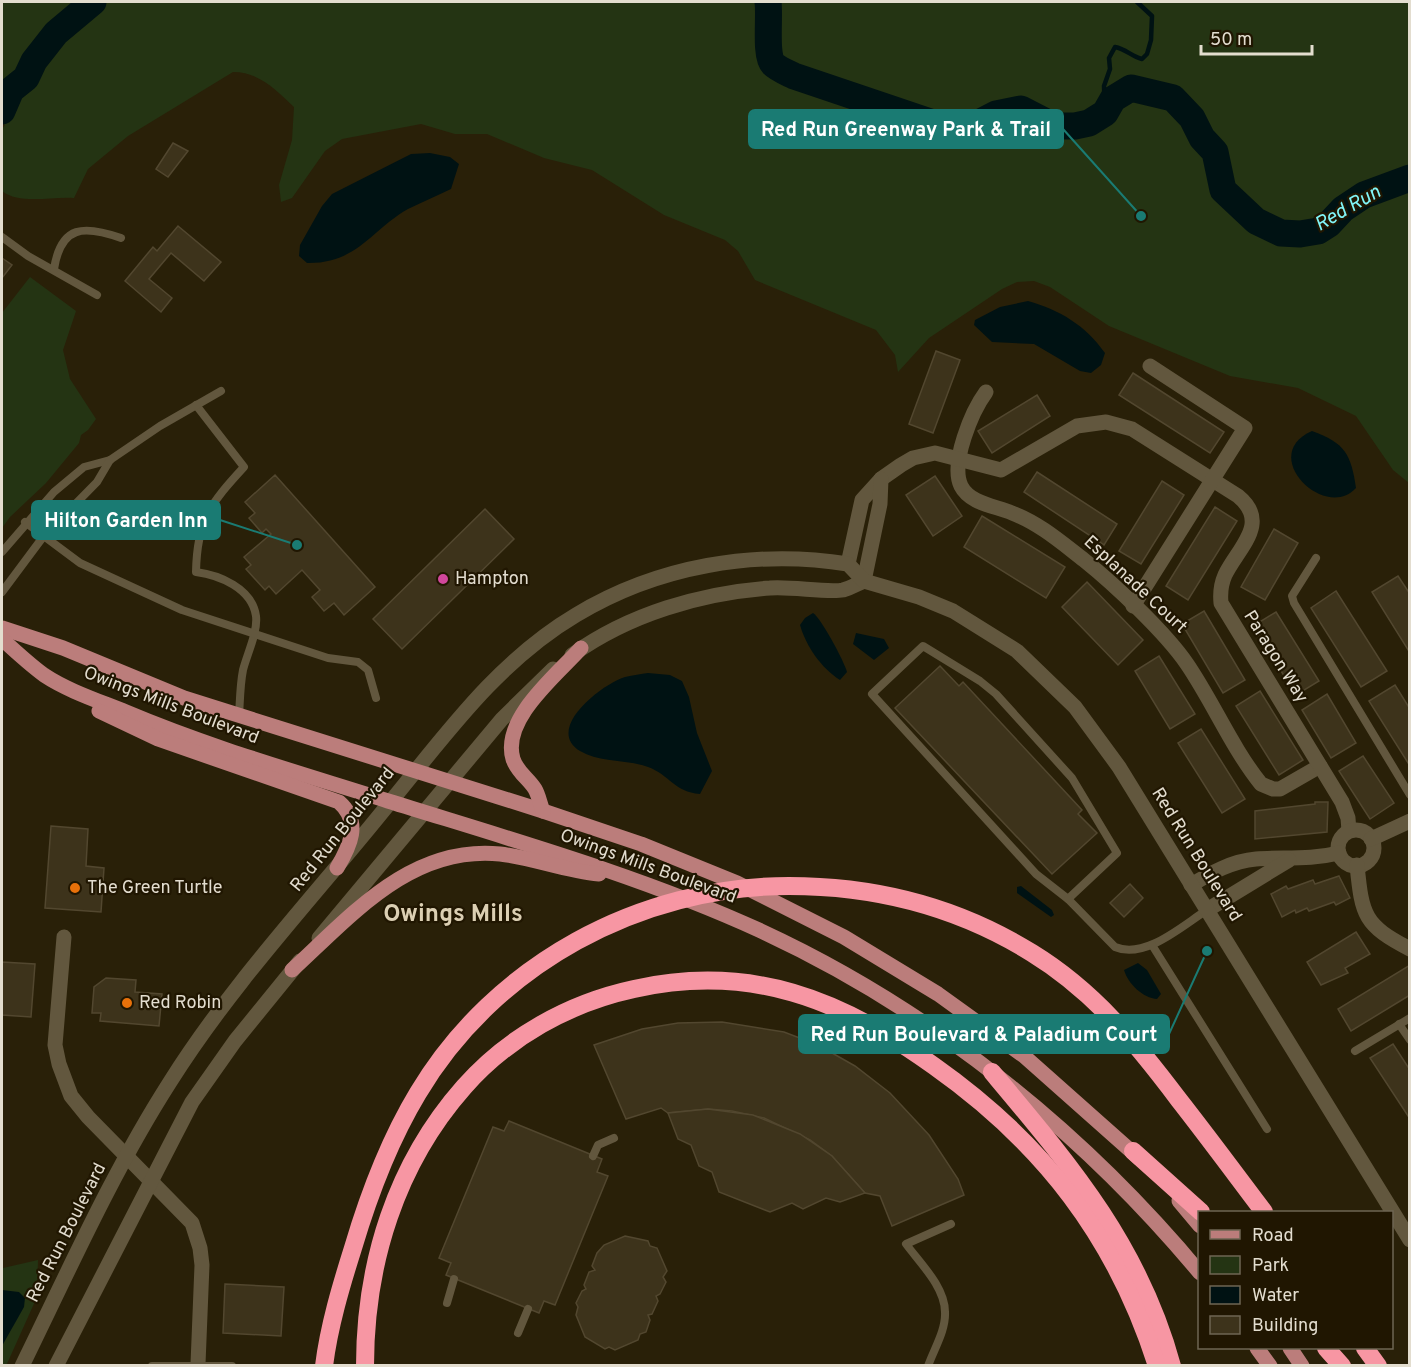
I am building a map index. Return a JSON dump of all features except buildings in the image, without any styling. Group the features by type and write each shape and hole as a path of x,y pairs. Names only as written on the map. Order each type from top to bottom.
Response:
{"highway":[{"path":"324,1365 344,1279 372,1189 401,1123 424,1083 454,1042 500,994 562,949 622,919 691,896 738,888 791,886 846,888 883,894 942,909 990,930 1054,967 1099,1004 1129,1036 1263,1211"},
{"path":"365,1365 371,1287 385,1226 395,1197 420,1146 450,1102 490,1060 554,1017 620,992 691,980 765,986 832,1004 894,1038 979,1099 1034,1150 1093,1226 1127,1288 1157,1365"},
{"path":"992,1072 1073,1168 1108,1218 1147,1295 1172,1365"},
{"path":"1133,1151 1200,1211"},
{"path":"1328,1349 1342,1365"},
{"path":"1366,1349 1378,1365"}],"main road":[{"path":"1133,606 1245,428 1150,366"},
{"name":"Esplanade Court","path":"986,392 970,419 960,459 960,484 969,496 1037,525 1099,572 1181,655 1261,784 1280,789 1320,766"},
{"name":"Paragon Way","path":"881,479 901,465 935,453 986,469 1001,470 1077,426 1106,422 1132,429 1245,501 1252,518 1248,538 1222,583 1221,603 1224,613 1342,802 1348,818 1349,831"},
{"path":"864,581 848,564 862,500 881,479"},
{"path":"864,581 880,504 881,479"},
{"name":"Red Run Boulevard","path":"22,1365 148,1117 189,1053 391,802 476,699 513,660 561,623 612,596 672,574 724,563 783,558 848,564"},
{"path":"56,1365 150,1179 192,1102 213,1070 292,970 520,698 581,648 642,617 705,597 769,588 842,590 864,581"},
{"name":"Red Run Boulevard","path":"864,581 919,597 968,619 1017,651 1049,679 1097,735 1392,1211"},
{"name":"Owings Mills Boulevard","path":"2,628 28,635 134,680 239,716 543,811 696,865 797,911 938,994 1024,1056 1133,1151 1198,1224"},
{"name":"Owings Mills Boulevard","path":"2,639 45,676 170,731 222,750 623,876 711,909 801,950 905,1011 992,1072 1079,1145 1138,1203 1198,1271"},
{"path":"543,811 535,790 513,760 512,737 515,725 524,711 581,648"},
{"path":"68,687 93,708 158,739 339,801 349,815 352,833 337,868"},
{"path":"1371,839 1410,821"},
{"path":"1349,831 1362,831 1371,839 1371,856 1357,865 1346,862 1339,853 1340,840 1349,831"},
{"path":"1191,885 1213,872 1241,862 1256,859 1289,860 1339,853"},
{"path":"292,970 387,885 429,862 452,857 499,854 575,872 623,876"},
{"path":"1207,910 1289,860"},
{"path":"1357,865 1363,908 1368,919 1377,931 1410,949"},
{"path":"64,937 55,1045 59,1064 71,1096 88,1117 192,1223 200,1248 202,1265 198,1364"},
{"name":"Red Run Boulevard","path":"1393,1212 1410,1240"},
{"path":"1258,1349 1270,1365"},
{"path":"1291,1349 1302,1365"}],"lane":[{"path":"54,269 59,247 69,235 91,230 121,238"},
{"path":"2,237 28,256 97,295"},
{"path":"2,552 25,522 54,492 84,467 110,460 221,391"},
{"path":"196,405 244,467 219,495 200,529 196,572 217,575 241,591 256,616 243,673 239,716"},
{"path":"2,592 43,537 97,482 110,460"},
{"path":"25,522 80,563 183,610 328,658 358,662 368,670 376,698"},
{"path":"1316,558 1292,596 1294,603 1410,795"},
{"path":"1068,899 1117,853 1072,778 996,694 980,681 923,646 872,694 1036,874 1068,899 1115,947 1128,950 1152,945 1207,910"},
{"path":"1152,945 1267,1129"},
{"path":"1355,1051 1410,1018"},
{"path":"1399,1024 1410,1040"},
{"path":"593,1156 598,1145 614,1138"},
{"path":"928,1365 945,1312 943,1299 906,1244 951,1224"},
{"path":"447,1303 454,1279"},
{"path":"518,1333 528,1309"},
{"path":"152,1365 232,1365"}],"green space":[{"path":"2,2 1409,2 1409,483 1393,470 1356,416 1298,388 1230,376 1109,326 1050,287 1034,281 1017,282 1002,289 929,338 898,372 895,355 876,330 755,280 738,251 725,240 664,215 592,170 544,158 487,134 455,134 421,124 342,139 325,151 292,198 281,202 279,185 292,140 294,107 266,83 242,73 233,72 128,136 88,169 74,198 27,199 9,195 2,191 2,129 5,125 2,123"},
{"path":"30,277 76,311 63,350 70,379 96,419 81,435 79,443 46,483 10,517 2,528 2,313"},
{"path":"38,1260 37,1297 6,1366 2,1365 2,1262 3,1268"}],"water":[{"path":"430,153 450,157 459,164 451,189 395,217 362,244 339,258 307,263 299,256 300,245 322,206 332,194 411,154"},
{"path":"1028,301 1061,314 1089,334 1105,353 1101,365 1091,373 1080,371 1034,344 992,342 974,325 975,320 1000,307"},
{"path":"1312,431 1339,445 1349,458 1356,488 1343,496 1328,497 1314,491 1302,481 1294,469 1291,455 1297,442"},
{"path":"813,613 826,631 845,667 847,672 840,680 821,663 803,633 800,625"},
{"path":"856,633 884,639 889,648 874,660 853,644"},
{"path":"648,673 670,675 682,681 689,697 697,733 712,771 700,794 678,787 662,774 648,767 588,755 571,742 569,731 572,720 591,698 615,681"},
{"path":"1021,886 1052,910 1054,915 1051,917 1017,893 1017,887"},
{"path":"1138,963 1147,970 1161,994 1157,999 1141,993 1126,975 1124,970"},
{"path":"2,1290 19,1292 25,1298 24,1307 2,1346"}],"waterway":[{"name":"Red Run","path":"2,111 11,90 26,78 34,61 56,33 93,2"},
{"name":"Red Run","path":"768,2 769,53 773,64 778,68 794,76 951,129 967,129 996,114 1021,109 1054,126 1089,123 1105,113 1113,99 1131,88 1173,98 1192,118 1202,138 1215,152 1223,190 1256,221 1281,233 1300,234 1318,231 1329,224 1343,209 1364,195 1410,178"},
{"path":"1105,113 1104,86 1110,69 1109,58 1115,47 1142,59 1147,54 1151,40 1152,16 1137,2"}],"place":[{"name":"Red Run Greenway Park & Trail","path":"1141,216"},
{"name":"Hilton Garden Inn","path":"297,545"},
{"name":"Hampton","path":"443,579"},
{"name":"The Green Turtle","path":"75,888"},
{"name":"Red Run Boulevard & Paladium Court","path":"1207,951"},
{"name":"Red Robin","path":"127,1003"}],"district":[{"name":"Owings Mills","path":"453,915"}]}
